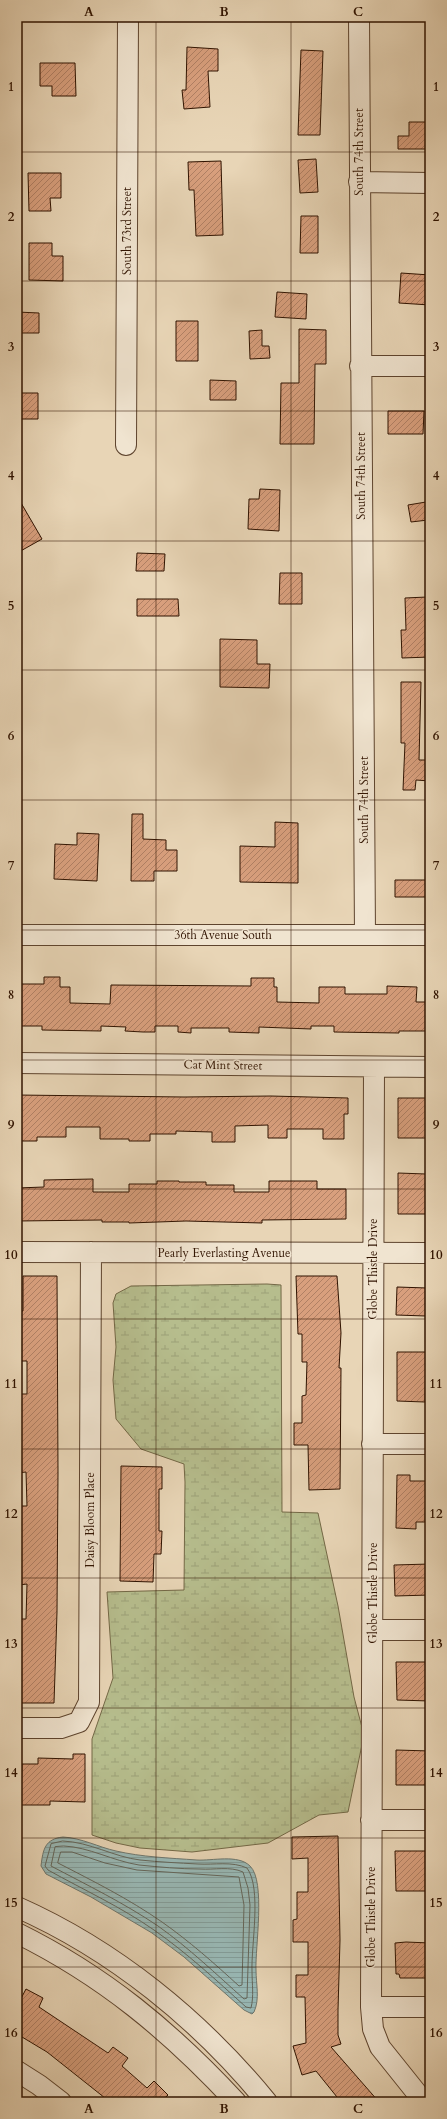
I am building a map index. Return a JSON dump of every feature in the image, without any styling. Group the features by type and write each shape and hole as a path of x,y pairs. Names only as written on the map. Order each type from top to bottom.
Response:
{"street":[{"name":"South 73rd Street","path":"126,445 128,17"},
{"name":"South 74th Street","path":"359,17 360,366 365,935"},
{"path":"359,182 430,183"},
{"path":"360,366 430,366"},
{"name":"36th Avenue South","path":"17,934 430,935"},
{"name":"Cat Mint Street","path":"17,1063 430,1067"},
{"name":"Globe Thistle Drive","path":"374,1067 371,2007 373,2029 380,2047 424,2102"},
{"name":"Pearly Everlasting Avenue","path":"17,1252 430,1253"},
{"name":"Daisy Bloom Place","path":"17,1728 62,1728 79,1722 89,1702 91,1252"},
{"path":"372,1444 430,1444"},
{"path":"373,1630 430,1630"},
{"path":"371,1820 430,1820"},
{"path":"17,1907 81,1941 117,1964 158,1994 220,2050 267,2102"},
{"path":"17,1933 73,1963 142,2012 176,2040 236,2102"},
{"path":"371,2007 430,2007"},
{"path":"17,2071 39,2085 61,2102"}],"green space":[{"path":"281,1285 282,1512 318,1513 338,1606 354,1697 364,1735 348,1812 319,1815 268,1843 192,1852 140,1848 116,1843 92,1835 92,1739 113,1678 107,1592 184,1590 185,1482 184,1464 141,1449 116,1419 113,1380 116,1347 113,1303 116,1294 131,1286"}],"water":[{"path":"63,1837 77,1839 109,1849 136,1855 197,1860 232,1859 245,1862 250,1866 255,1874 258,1885 259,1900 256,1960 257,2002 254,2012 252,2014 244,2010 184,1957 152,1933 91,1897 46,1874 41,1866 44,1850 52,1840"}],"building":[{"path":"187,47 218,49 218,71 208,71 210,107 184,109 182,90 186,90"},
{"path":"301,50 323,51 320,135 298,135"},
{"path":"40,63 75,63 76,96 52,96 52,86 40,86"},
{"path":"409,122 430,122 430,149 398,149 398,136 409,136"},
{"path":"316,159 318,192 300,193 298,160"},
{"path":"221,161 223,235 196,236 194,190 189,190 188,162"},
{"path":"28,173 61,173 61,198 50,198 51,211 29,211"},
{"path":"301,216 318,216 318,253 300,253"},
{"path":"29,243 52,243 52,256 63,256 63,281 29,280"},
{"path":"401,273 430,275 430,305 399,303"},
{"path":"277,292 307,294 306,319 275,317"},
{"path":"17,312 39,313 39,333 17,333"},
{"path":"176,321 198,321 198,361 176,361"},
{"path":"299,329 326,330 326,364 315,364 314,444 280,444 281,383 299,383"},
{"path":"262,330 262,346 269,346 270,358 250,359 249,331"},
{"path":"210,380 236,381 236,400 210,400"},
{"path":"17,393 38,393 38,419 17,419"},
{"path":"388,411 424,411 423,434 388,434"},
{"path":"260,489 280,490 279,531 248,529 249,499 259,499"},
{"path":"17,496 42,539 17,553"},
{"path":"426,502 428,520 411,522 408,505"},
{"path":"137,553 165,554 164,571 136,571"},
{"path":"280,573 302,573 302,604 279,604"},
{"path":"427,597 430,657 402,658 401,630 406,630 405,598"},
{"path":"137,599 178,599 179,616 137,616"},
{"path":"220,639 257,640 257,664 270,664 269,688 220,687"},
{"path":"401,682 421,682 419,760 430,760 430,781 416,780 415,790 403,790 405,743 401,743"},
{"path":"132,814 143,814 143,839 166,840 166,850 177,850 177,871 154,871 154,881 131,881"},
{"path":"275,822 298,823 298,883 240,882 240,846 275,847"},
{"path":"77,833 99,834 97,881 54,879 55,844 77,845"},
{"path":"395,880 426,880 426,897 395,897"},
{"path":"44,977 60,977 60,987 70,987 70,1003 110,1004 111,985 251,986 251,978 274,978 274,987 277,987 277,1002 319,1003 319,987 345,987 345,994 387,994 387,986 417,987 416,1002 430,1002 430,1031 399,1031 399,1033 334,1032 334,1026 311,1026 311,1029 259,1027 259,1033 229,1032 229,1028 191,1028 191,1033 178,1032 178,1026 155,1026 155,1032 143,1032 125,1031 126,1027 101,1026 101,1031 42,1030 42,1026 17,1026 17,984 44,984"},
{"path":"17,1095 184,1097 271,1096 348,1098 348,1114 344,1114 344,1139 323,1139 323,1129 287,1129 287,1138 268,1138 268,1125 235,1126 235,1142 212,1142 212,1132 176,1131 176,1134 150,1134 150,1141 100,1139 100,1127 66,1127 66,1137 37,1137 37,1141 17,1141"},
{"path":"398,1098 427,1098 427,1138 398,1138"},
{"path":"398,1173 426,1174 426,1214 398,1214"},
{"path":"93,1179 93,1192 129,1192 129,1184 157,1184 157,1181 179,1181 206,1182 206,1185 234,1185 234,1192 269,1192 269,1181 317,1181 317,1189 346,1189 346,1219 262,1220 262,1223 186,1221 129,1223 102,1222 102,1220 17,1221 17,1188 44,1187 44,1180"},
{"path":"23,1276 57,1276 58,1472 57,1612 54,1703 17,1703 17,1619 26,1619 27,1584 19,1585 17,1557 17,1506 27,1506 26,1472 17,1473 17,1394 27,1394 27,1361 19,1361 20,1333 17,1333 17,1311 23,1311"},
{"path":"296,1276 337,1276 341,1333 339,1368 341,1368 340,1489 309,1490 308,1445 294,1445 294,1423 302,1423 302,1396 306,1395 307,1362 302,1362 302,1334 298,1334"},
{"path":"397,1287 427,1288 426,1316 396,1315"},
{"path":"397,1352 426,1352 425,1402 397,1401"},
{"path":"121,1466 162,1467 162,1489 159,1489 159,1531 162,1531 161,1554 154,1554 153,1582 120,1581"},
{"path":"397,1475 410,1475 410,1481 426,1481 425,1522 416,1522 416,1529 396,1528"},
{"path":"430,1564 430,1595 395,1596 394,1565"},
{"path":"396,1662 430,1662 430,1701 397,1700"},
{"path":"396,1750 430,1751 430,1785 396,1785"},
{"path":"73,1754 85,1754 85,1802 50,1801 50,1805 21,1805 22,1764 38,1764 38,1758 73,1759"},
{"path":"338,1836 340,1940 338,2035 341,2044 331,2047 379,2102 341,2102 316,2071 302,2075 293,2046 306,2043 305,1997 296,1997 296,1975 308,1975 308,1942 293,1942 293,1920 297,1919 297,1892 308,1892 308,1858 292,1859 292,1837"},
{"path":"395,1851 430,1851 430,1891 396,1891"},
{"path":"395,1943 430,1943 430,1978 400,1978 399,1974 396,1974"},
{"path":"26,1989 43,1998 39,2007 108,2053 113,2047 128,2058 122,2066 147,2088 154,2081 168,2095 161,2102 110,2102 47,2052 17,2034 17,2006"}]}
